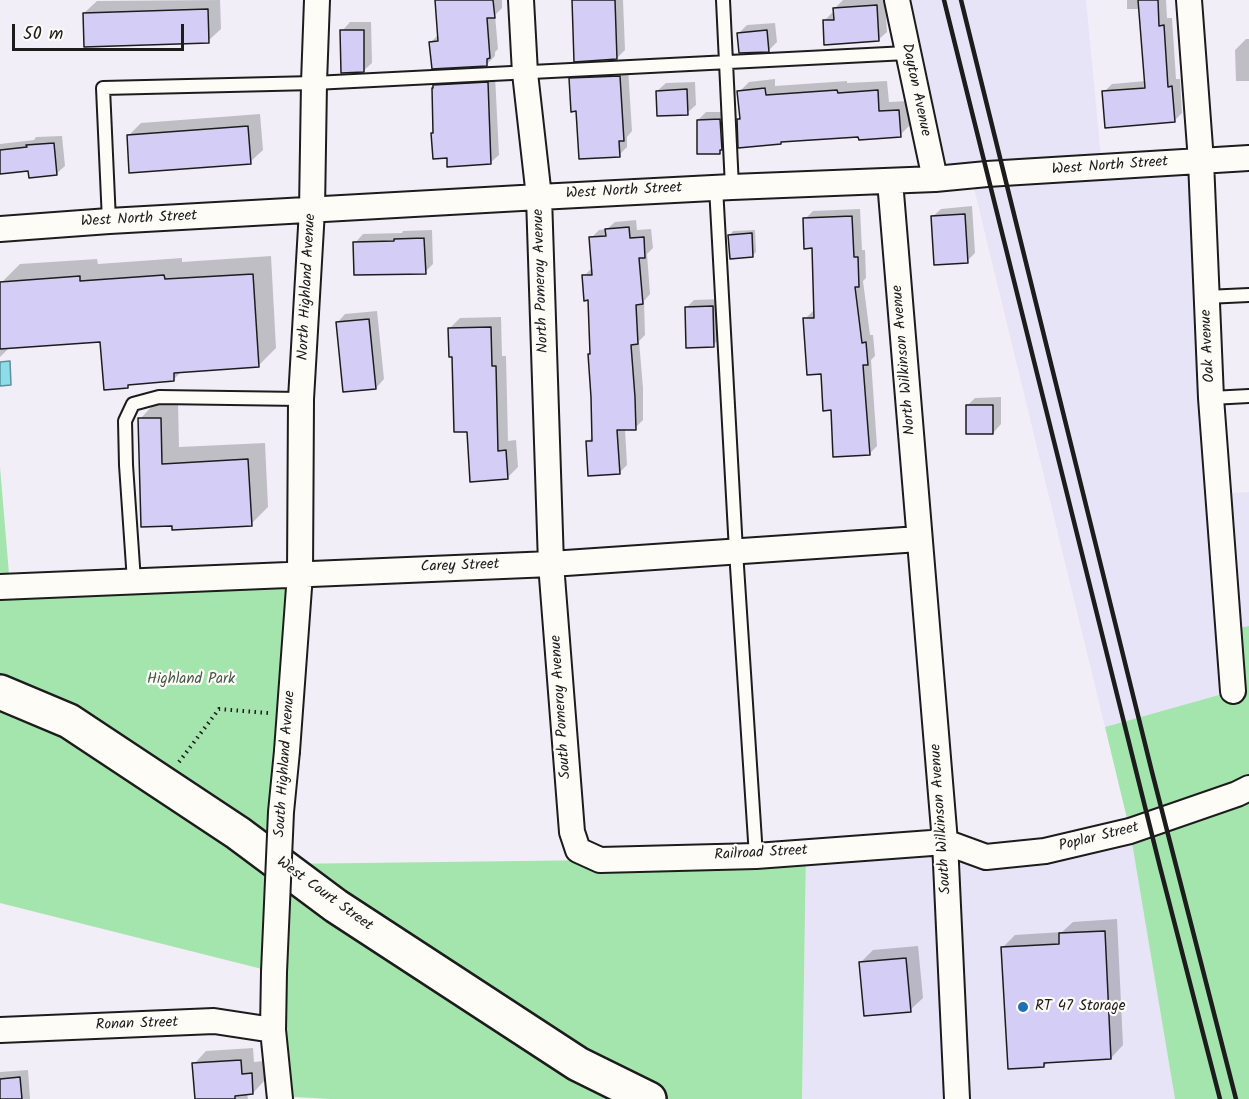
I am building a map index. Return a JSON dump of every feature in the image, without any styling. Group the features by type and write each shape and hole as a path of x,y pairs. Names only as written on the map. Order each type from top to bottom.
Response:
{"main road":[{"name":"West Court Street","path":"0,692 69,722 238,833 336,906 578,1064 649,1099"}],"street":[{"name":"North Highland Avenue","path":"300,574 301,399 312,210 317,0"},
{"name":"North Pomeroy Avenue","path":"521,0 525,74 539,197 551,564"},
{"name":"Dayton Avenue","path":"897,0 934,179"},
{"name":"Oak Avenue","path":"1189,0 1201,161 1211,398 1233,691"},
{"name":"West North Street","path":"0,230 110,221 539,197 934,179 1249,158"},
{"name":"North Wilkinson Avenue","path":"890,181 920,539"},
{"name":"Carey Street","path":"0,587 551,564 920,539"},
{"name":"South Wilkinson Avenue","path":"920,539 945,842 957,1099"},
{"name":"South Pomeroy Avenue","path":"551,564 572,832 578,850"},
{"name":"South Highland Avenue","path":"280,1099 273,1030 274,972 281,812 300,574"},
{"name":"Poplar Street","path":"945,842 986,857 1045,851 1130,831 1249,788"},
{"name":"Railroad Street","path":"578,850 600,860 756,856 945,842"},
{"name":"Ronan Street","path":"0,1030 214,1021 273,1030"}],"lane":[{"path":"723,0 726,63 724,187 736,551 756,856"},
{"path":"110,221 103,88 314,83 525,74 908,53"},
{"path":"1206,297 1249,295"},
{"path":"1211,398 1249,396"},
{"path":"134,581 125,421 132,404 159,398 301,399"}],"path":[{"path":"163,783 219,709 290,714"}],"shaded area":[{"path":"897,0 1086,0 1102,167 1201,161 1219,494 1249,492 1249,626 1229,631 1233,691 1105,727 971,176 935,179"},
{"path":"1130,831 1175,1099 802,1099 806,852 945,842 986,857"}],"green space":[{"name":"Highland Park","path":"0,467 10,586 300,574 282,864 600,860 806,852 802,1099 330,1099 279,1096 274,972 0,903"},
{"path":"1249,626 1249,1099 1175,1099 1130,831 1105,727 1233,691 1229,630"}],"water":[{"path":"10,361 11,385 0,386 0,362"}],"building":[{"path":"435,0 493,0 495,18 487,18 490,58 487,59 487,66 432,69 429,42 438,41"},
{"path":"572,0 615,0 617,59 574,62"},
{"path":"1138,0 1158,0 1159,26 1164,25 1168,87 1172,86 1175,122 1105,128 1102,91 1145,88"},
{"path":"877,5 879,41 824,45 823,20 834,20 833,8"},
{"path":"208,9 209,43 84,47 83,13"},
{"path":"340,30 364,30 364,72 341,73"},
{"path":"767,30 769,52 739,53 737,33"},
{"path":"620,76 624,141 619,141 620,157 579,159 576,111 571,112 569,78"},
{"path":"488,82 491,164 447,167 447,158 433,159 431,133 433,133 433,85"},
{"path":"765,88 766,95 837,90 838,93 878,90 879,111 899,110 901,137 781,142 781,144 738,148 737,119 740,119 737,91"},
{"path":"687,89 688,115 657,116 656,91"},
{"path":"720,119 722,150 720,154 697,154 697,120"},
{"path":"248,126 251,164 129,173 127,135"},
{"path":"54,143 57,175 29,178 28,171 0,174 0,150"},
{"path":"965,214 968,263 934,265 931,216"},
{"path":"852,216 854,257 858,257 859,287 855,287 862,343 866,342 868,365 863,365 870,455 833,457 831,410 823,411 821,374 807,375 803,318 814,318 812,248 804,249 803,218"},
{"path":"629,227 630,238 644,237 645,258 639,258 643,304 636,305 638,344 631,345 636,430 617,430 620,474 588,476 586,441 592,441 588,354 590,354 588,300 584,301 582,275 592,275 589,237 606,236 605,229"},
{"path":"752,233 753,257 730,259 728,235"},
{"path":"424,238 426,274 354,275 353,242"},
{"path":"253,274 259,367 174,373 174,381 128,385 128,388 104,390 100,342 0,349 0,282 80,276 80,281 164,275 165,279"},
{"path":"713,306 714,347 686,348 685,307"},
{"path":"369,319 376,389 343,392 336,322"},
{"path":"491,327 492,366 496,366 498,451 506,450 508,479 470,482 467,432 454,432 452,357 449,357 448,328"},
{"path":"966,405 993,405 993,434 966,434"},
{"path":"138,418 161,418 162,464 248,459 252,526 172,530 172,526 141,527"},
{"path":"1105,931 1111,1059 1044,1063 1044,1067 1008,1069 1001,947 1059,944 1059,933"},
{"path":"906,958 911,1012 864,1016 859,962"},
{"path":"241,1060 242,1074 252,1073 253,1094 235,1096 235,1099 195,1099 192,1063"},
{"path":"20,1077 22,1099 0,1099 0,1079"}],"railway":[{"path":"944,0 1220,1099"},
{"path":"961,0 1152,772 1236,1099"}],"place":[{"name":"RT 47 Storage","path":"1023,1007"}]}
